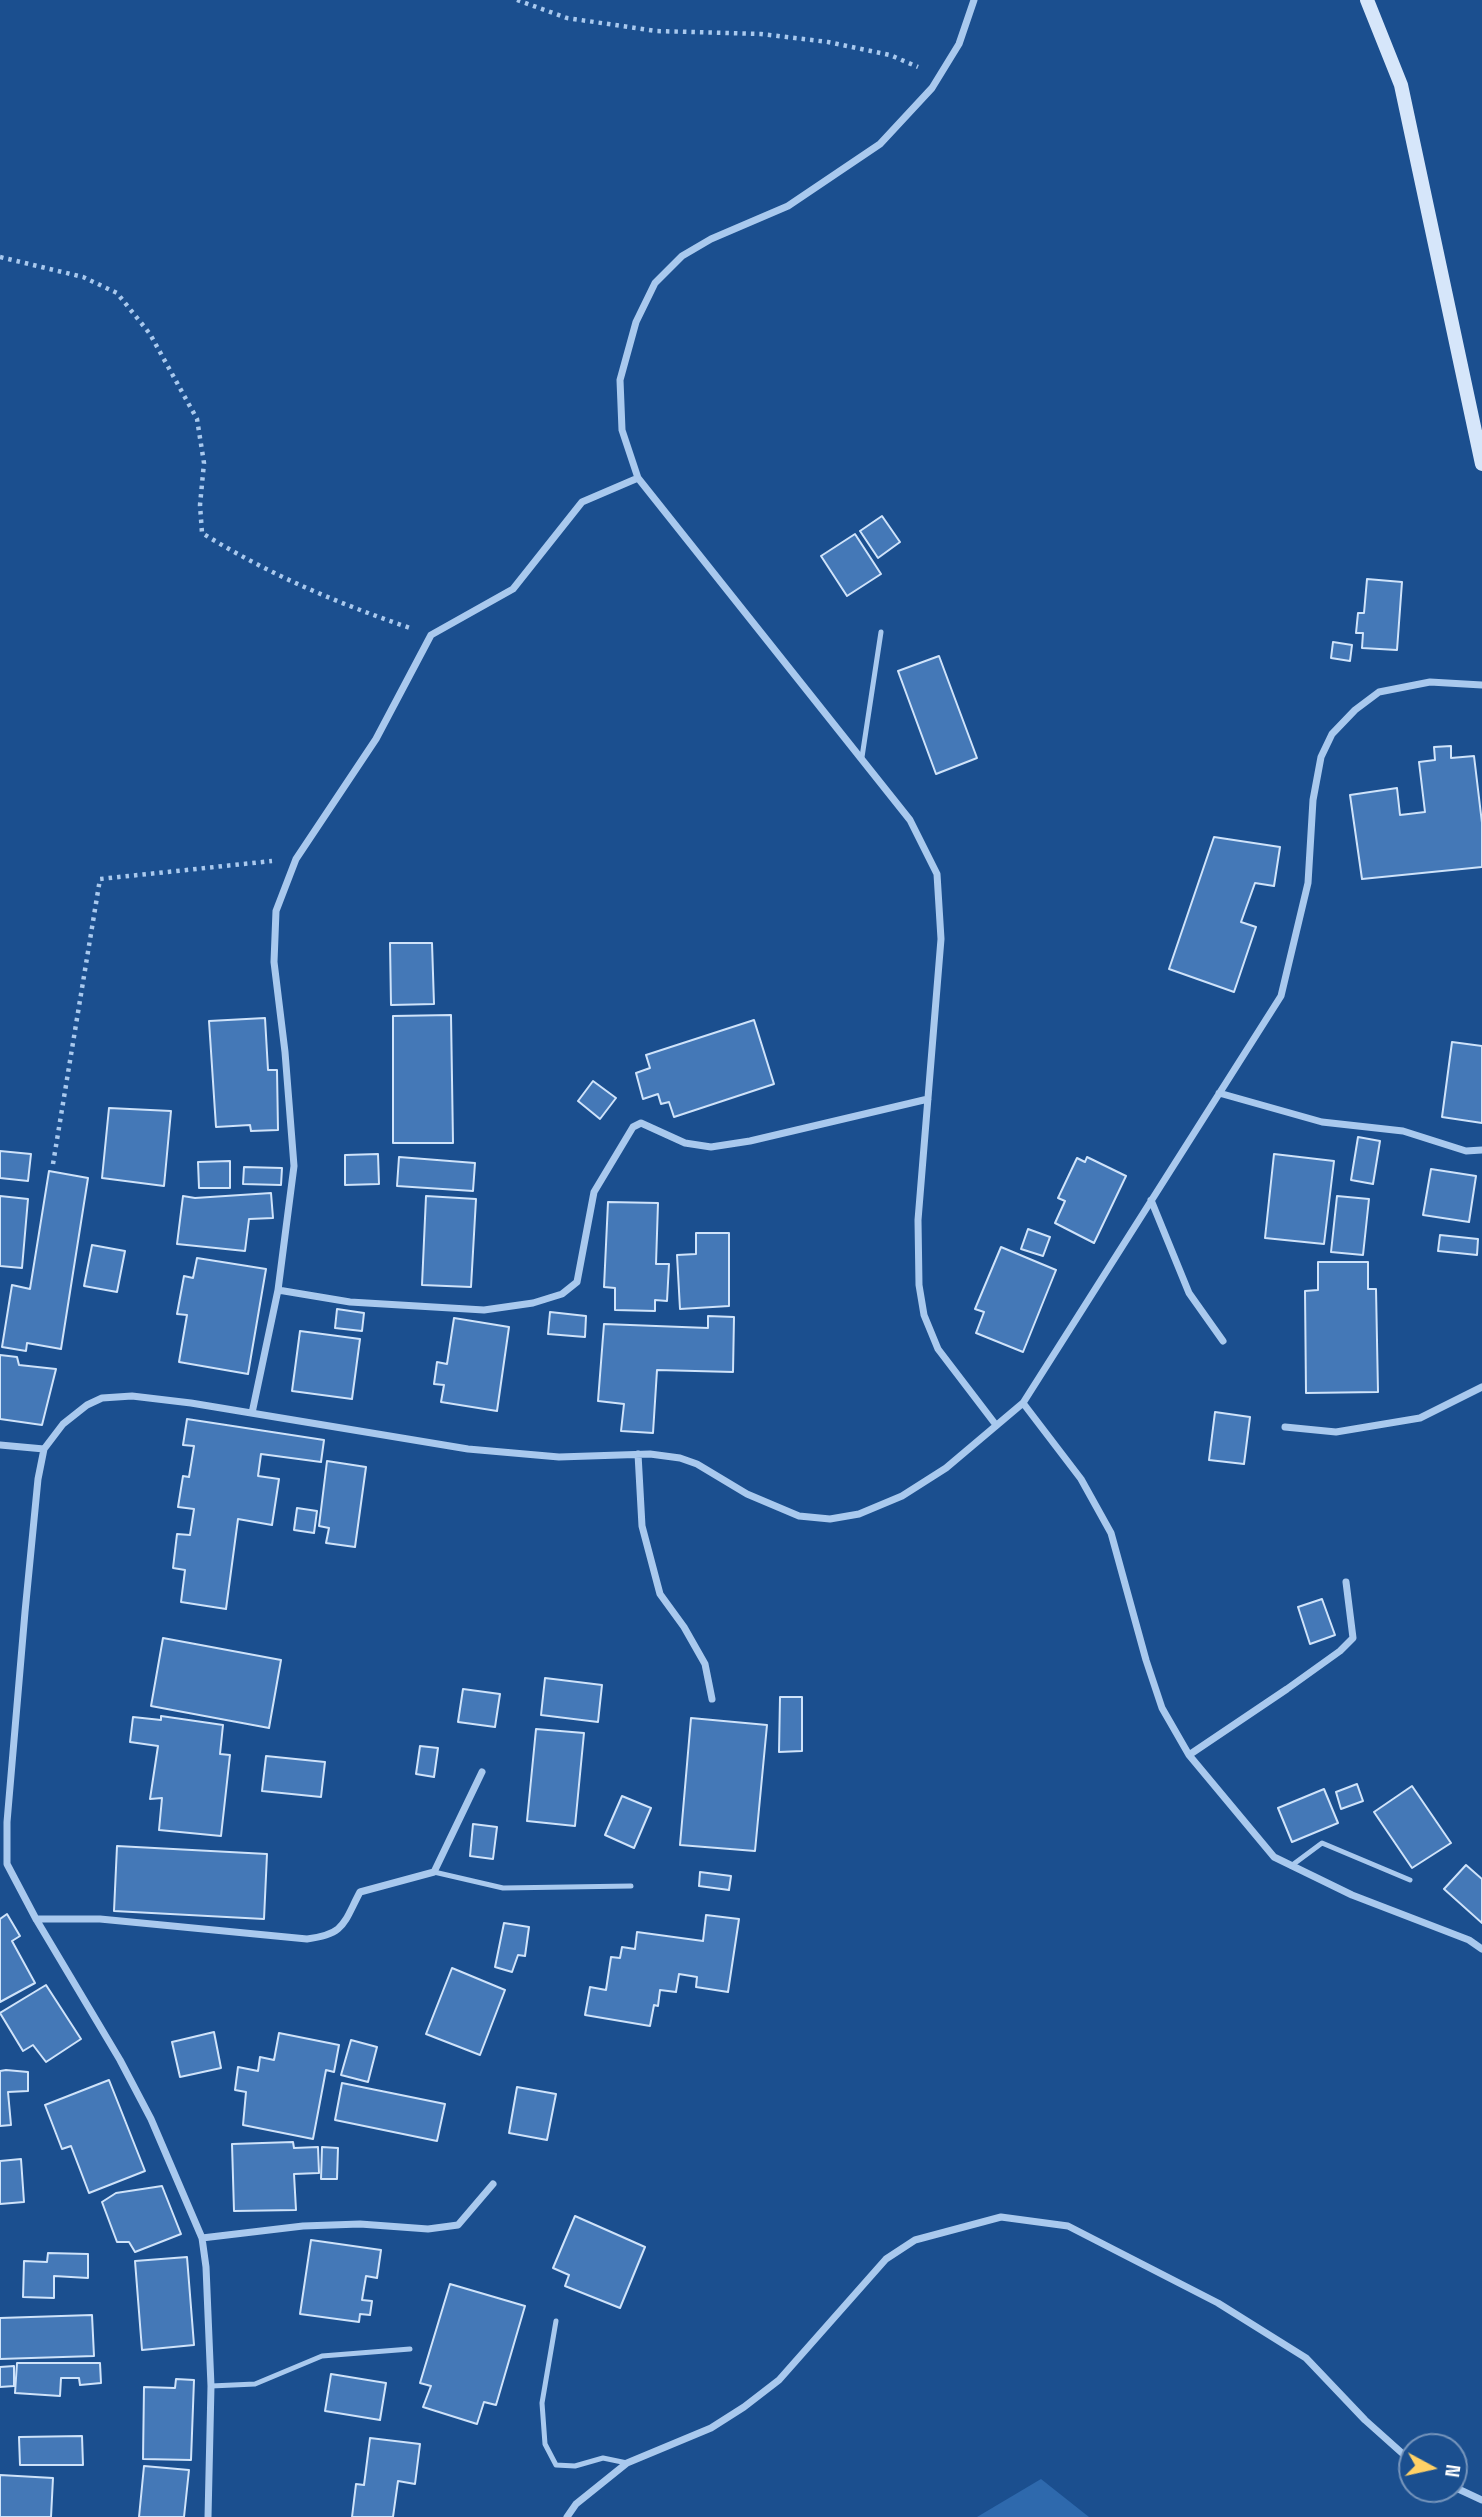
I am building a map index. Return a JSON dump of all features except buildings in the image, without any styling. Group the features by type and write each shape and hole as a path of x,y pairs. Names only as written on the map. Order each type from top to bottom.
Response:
{"street":[{"path":"974,0 959,44 932,88 880,144 788,206 711,239 682,256 655,283 636,322 620,380 622,430 638,478 911,820 937,874 941,939 918,1220 919,1285 924,1315 938,1349 996,1425"},
{"path":"1367,0 1401,85 1482,464"},
{"path":"252,1413 278,1290 294,1166 285,1052 274,962 276,911 296,859 376,739 431,635 513,589 582,502 638,478"},
{"path":"208,2517 211,2386 202,2238 176,2174 132,2083 83,1995 3,1864 37,1479 44,1449 63,1424 87,1405 102,1398 132,1396 468,1449 559,1457 638,1454 680,1458 697,1464 747,1494 799,1516 830,1519 859,1514 902,1496 946,1468 1023,1404 1280,996 1308,883 1313,800 1321,757 1332,734 1355,710 1379,692 1430,682 1482,685"},
{"path":"1219,1093 1322,1122 1402,1131 1466,1151 1482,1150"},
{"path":"278,1290 350,1302 484,1310 533,1303 562,1294 577,1282 594,1192 633,1127 641,1123 685,1143 711,1147 750,1141 928,1099"},
{"path":"1151,1200 1189,1293 1223,1341"},
{"path":"1286,1427 1336,1432 1420,1418 1482,1387"},
{"path":"1023,1404 1081,1479 1111,1533 1162,1708 1189,1755 1274,1857 1352,1895 1469,1940 1482,1949"},
{"path":"0,1445 44,1449"},
{"path":"638,1454 642,1526 660,1594 684,1627 705,1664 712,1699"},
{"path":"1189,1755 1340,1651 1353,1637 1346,1582"},
{"path":"36,1919 100,1919 307,1940 329,1936 340,1929 360,1892 434,1872 482,1772"},
{"path":"202,2238 303,2226 360,2224 428,2230 458,2225 493,2184"},
{"path":"567,2517 576,2504 627,2463 710,2428 744,2407 779,2380 886,2259 915,2240 1001,2217 1068,2226 1219,2303 1306,2358 1365,2420 1398,2449"}],"lane":[{"path":"862,757 881,632"},
{"path":"1291,1866 1322,1843 1410,1880"},
{"path":"434,1872 503,1888 631,1886"},
{"path":"556,2320 542,2403 545,2444 556,2465 575,2466 603,2458 627,2463"},
{"path":"211,2386 255,2384 322,2356 410,2349"}],"path":[{"path":"517,0 567,18 656,31 761,34 828,41 890,55 917,65 932,88"},
{"path":"0,257 83,278 117,293 150,334 197,419 204,463 200,505 202,533 297,586 355,610 431,635"},
{"path":"53,1164 100,879 296,859"}],"shaded area":[{"path":"1041,2479 1089,2517 977,2517"}]}
